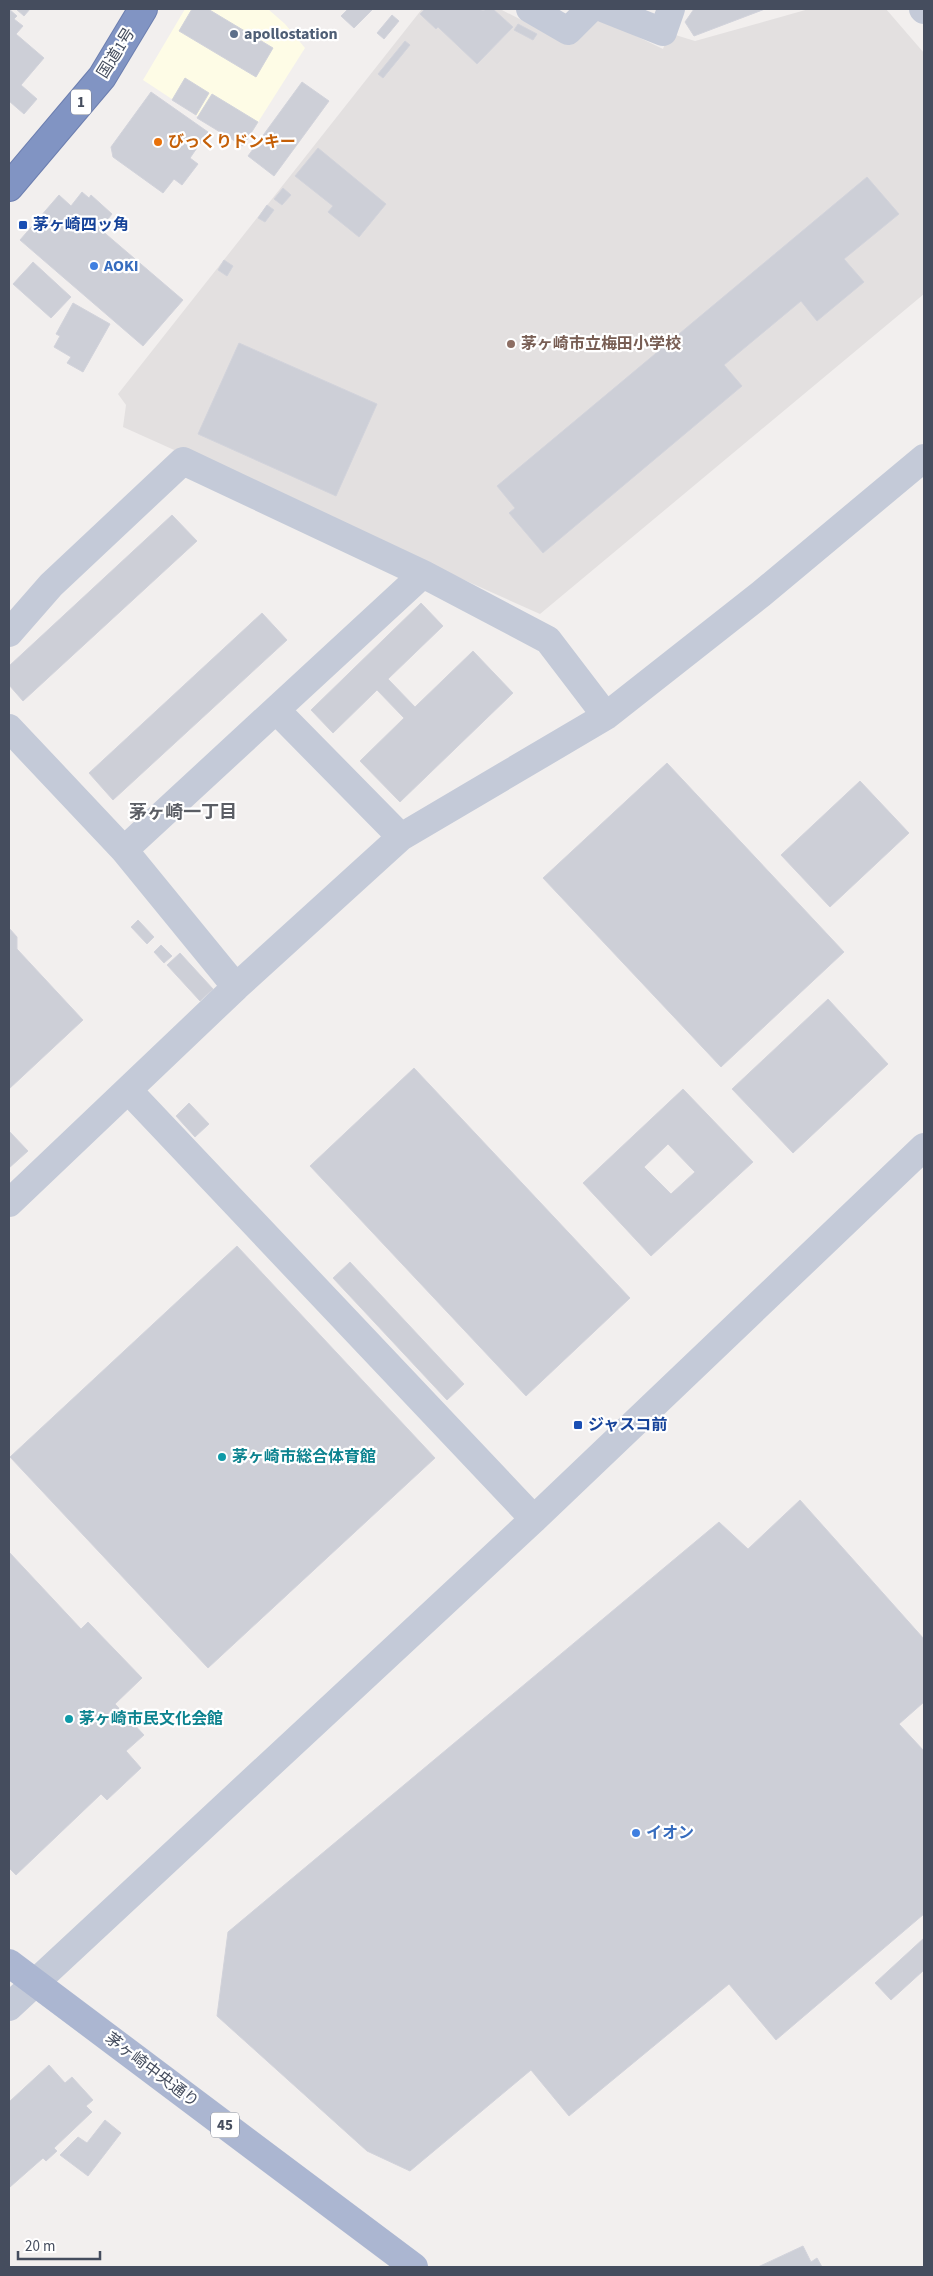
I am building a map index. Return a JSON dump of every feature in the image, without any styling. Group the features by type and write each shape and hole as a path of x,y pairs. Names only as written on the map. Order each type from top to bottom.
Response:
{"highway":[{"name":"国道1号","path":"9,188 102,77 143,9"}],"main road":[{"name":"茅ヶ崎中央通り","path":"9,1963 414,2267"}],"street":[{"path":"530,9 568,31 590,9"},
{"path":"605,9 663,32 666,10"},
{"path":"9,1203 236,988 401,837 606,716 761,594 924,458"},
{"path":"9,633 51,585 182,461 423,574 548,640 606,716"},
{"path":"124,850 423,574"},
{"path":"276,710 401,837"},
{"path":"9,728 124,850 236,988"},
{"path":"128,1090 534,1519"},
{"path":"9,2007 534,1519 924,1146"}],"shaded area":[{"path":"185,9 268,9 285,24 305,48 243,146 143,80"},
{"name":"茅ヶ崎市立梅田小学校","path":"422,9 500,9 570,45 590,22 601,19 663,49 669,33 695,41 809,9 886,9 924,53 924,294 540,614 123,427 126,405 118,394"}],"building":[{"path":"9,9 17,16 14,19 23,26 16,34 44,58 21,85 37,99 24,114 9,101"},
{"path":"16,9 30,9 24,16"},
{"path":"192,9 208,9 273,48 256,77 179,31"},
{"path":"348,9 373,9 354,28 341,16"},
{"path":"425,9 480,9 483,11 493,9 513,27 477,64 438,27 436,29 420,14"},
{"path":"694,9 765,9 694,36 685,22"},
{"path":"392,15 399,21 384,39 377,33"},
{"path":"518,24 537,34 533,40 514,30"},
{"path":"405,41 410,45 383,78 378,74"},
{"path":"185,78 209,93 196,115 172,100"},
{"path":"302,82 329,101 274,176 248,156"},
{"path":"151,92 208,132 190,158 198,164 182,185 174,179 163,193 113,157 111,147"},
{"path":"212,94 258,122 243,146 197,118"},
{"path":"318,148 386,204 359,237 328,212 333,206 295,176"},
{"path":"867,177 899,214 844,259 864,282 817,321 801,301 724,365 742,386 543,553 509,513 515,508 497,486"},
{"path":"283,188 291,195 282,205 274,199"},
{"path":"82,192 89,198 91,195 112,214 100,229 183,300 143,346 20,240 59,195 71,206"},
{"path":"267,205 274,210 265,222 258,218"},
{"path":"224,260 233,266 227,276 218,270"},
{"path":"33,262 71,297 51,318 13,284"},
{"path":"73,303 110,324 83,372 67,363 71,357 54,347 60,336 56,334"},
{"path":"239,343 377,404 336,496 198,434"},
{"path":"172,515 197,541 23,701 9,685 9,666"},
{"path":"421,603 443,626 388,679 415,707 473,651 513,693 400,802 360,761 404,718 377,690 333,733 311,710"},
{"path":"262,613 287,640 113,800 89,773"},
{"path":"667,763 844,952 721,1067 543,878"},
{"path":"860,781 909,833 830,907 781,855"},
{"path":"138,920 154,937 147,944 131,927"},
{"path":"9,928 17,937 17,949 83,1020 9,1089"},
{"path":"161,945 172,956 164,963 154,952"},
{"path":"180,953 213,989 200,1001 167,965"},
{"path":"828,999 888,1064 793,1153 732,1089"},
{"path":"414,1068 630,1298 526,1396 310,1166"},
{"path":"683,1089 753,1162 651,1256 583,1183","holes":["668,1144 695,1172 671,1194 644,1167"]},
{"path":"189,1103 209,1124 195,1137 176,1116"},
{"path":"9,1131 28,1151 9,1168"},
{"name":"茅ヶ崎市総合体育館","path":"237,1246 435,1458 208,1668 10,1457"},
{"path":"350,1262 464,1384 447,1400 333,1278"},
{"name":"イオン","path":"800,1500 924,1639 924,1702 899,1724 924,1751 924,1914 776,2040 729,1984 569,2116 531,2070 410,2171 367,2151 217,2016 228,1932 719,1522 748,1549"},
{"name":"茅ヶ崎市民文化会館","path":"9,1552 81,1629 88,1622 142,1678 115,1704 144,1735 126,1751 141,1768 107,1800 101,1794 16,1875 9,1870"},
{"path":"924,1938 924,1970 891,2000 875,1983"},
{"path":"49,2065 65,2083 72,2077 93,2100 86,2106 92,2112 54,2148 57,2151 46,2161 43,2158 10,2187 9,2102"},
{"path":"105,2120 121,2133 88,2176 60,2155 78,2137 87,2143"},
{"path":"803,2246 811,2262 817,2258 822,2267 758,2267"}],"place":[{"name":"apollostation","path":"234,34"},
{"name":"びっくりドンキー","path":"158,142"},
{"name":"茅ヶ崎四ッ角","path":"23,225"},
{"name":"AOKI","path":"94,266"},
{"name":"茅ヶ崎市立梅田小学校","path":"511,344"},
{"name":"ジャスコ前","path":"578,1425"},
{"name":"茅ヶ崎市総合体育館","path":"222,1457"},
{"name":"茅ヶ崎市民文化会館","path":"69,1719"},
{"name":"イオン","path":"636,1833"}],"district":[{"name":"茅ヶ崎一丁目","path":"183,812"}]}
